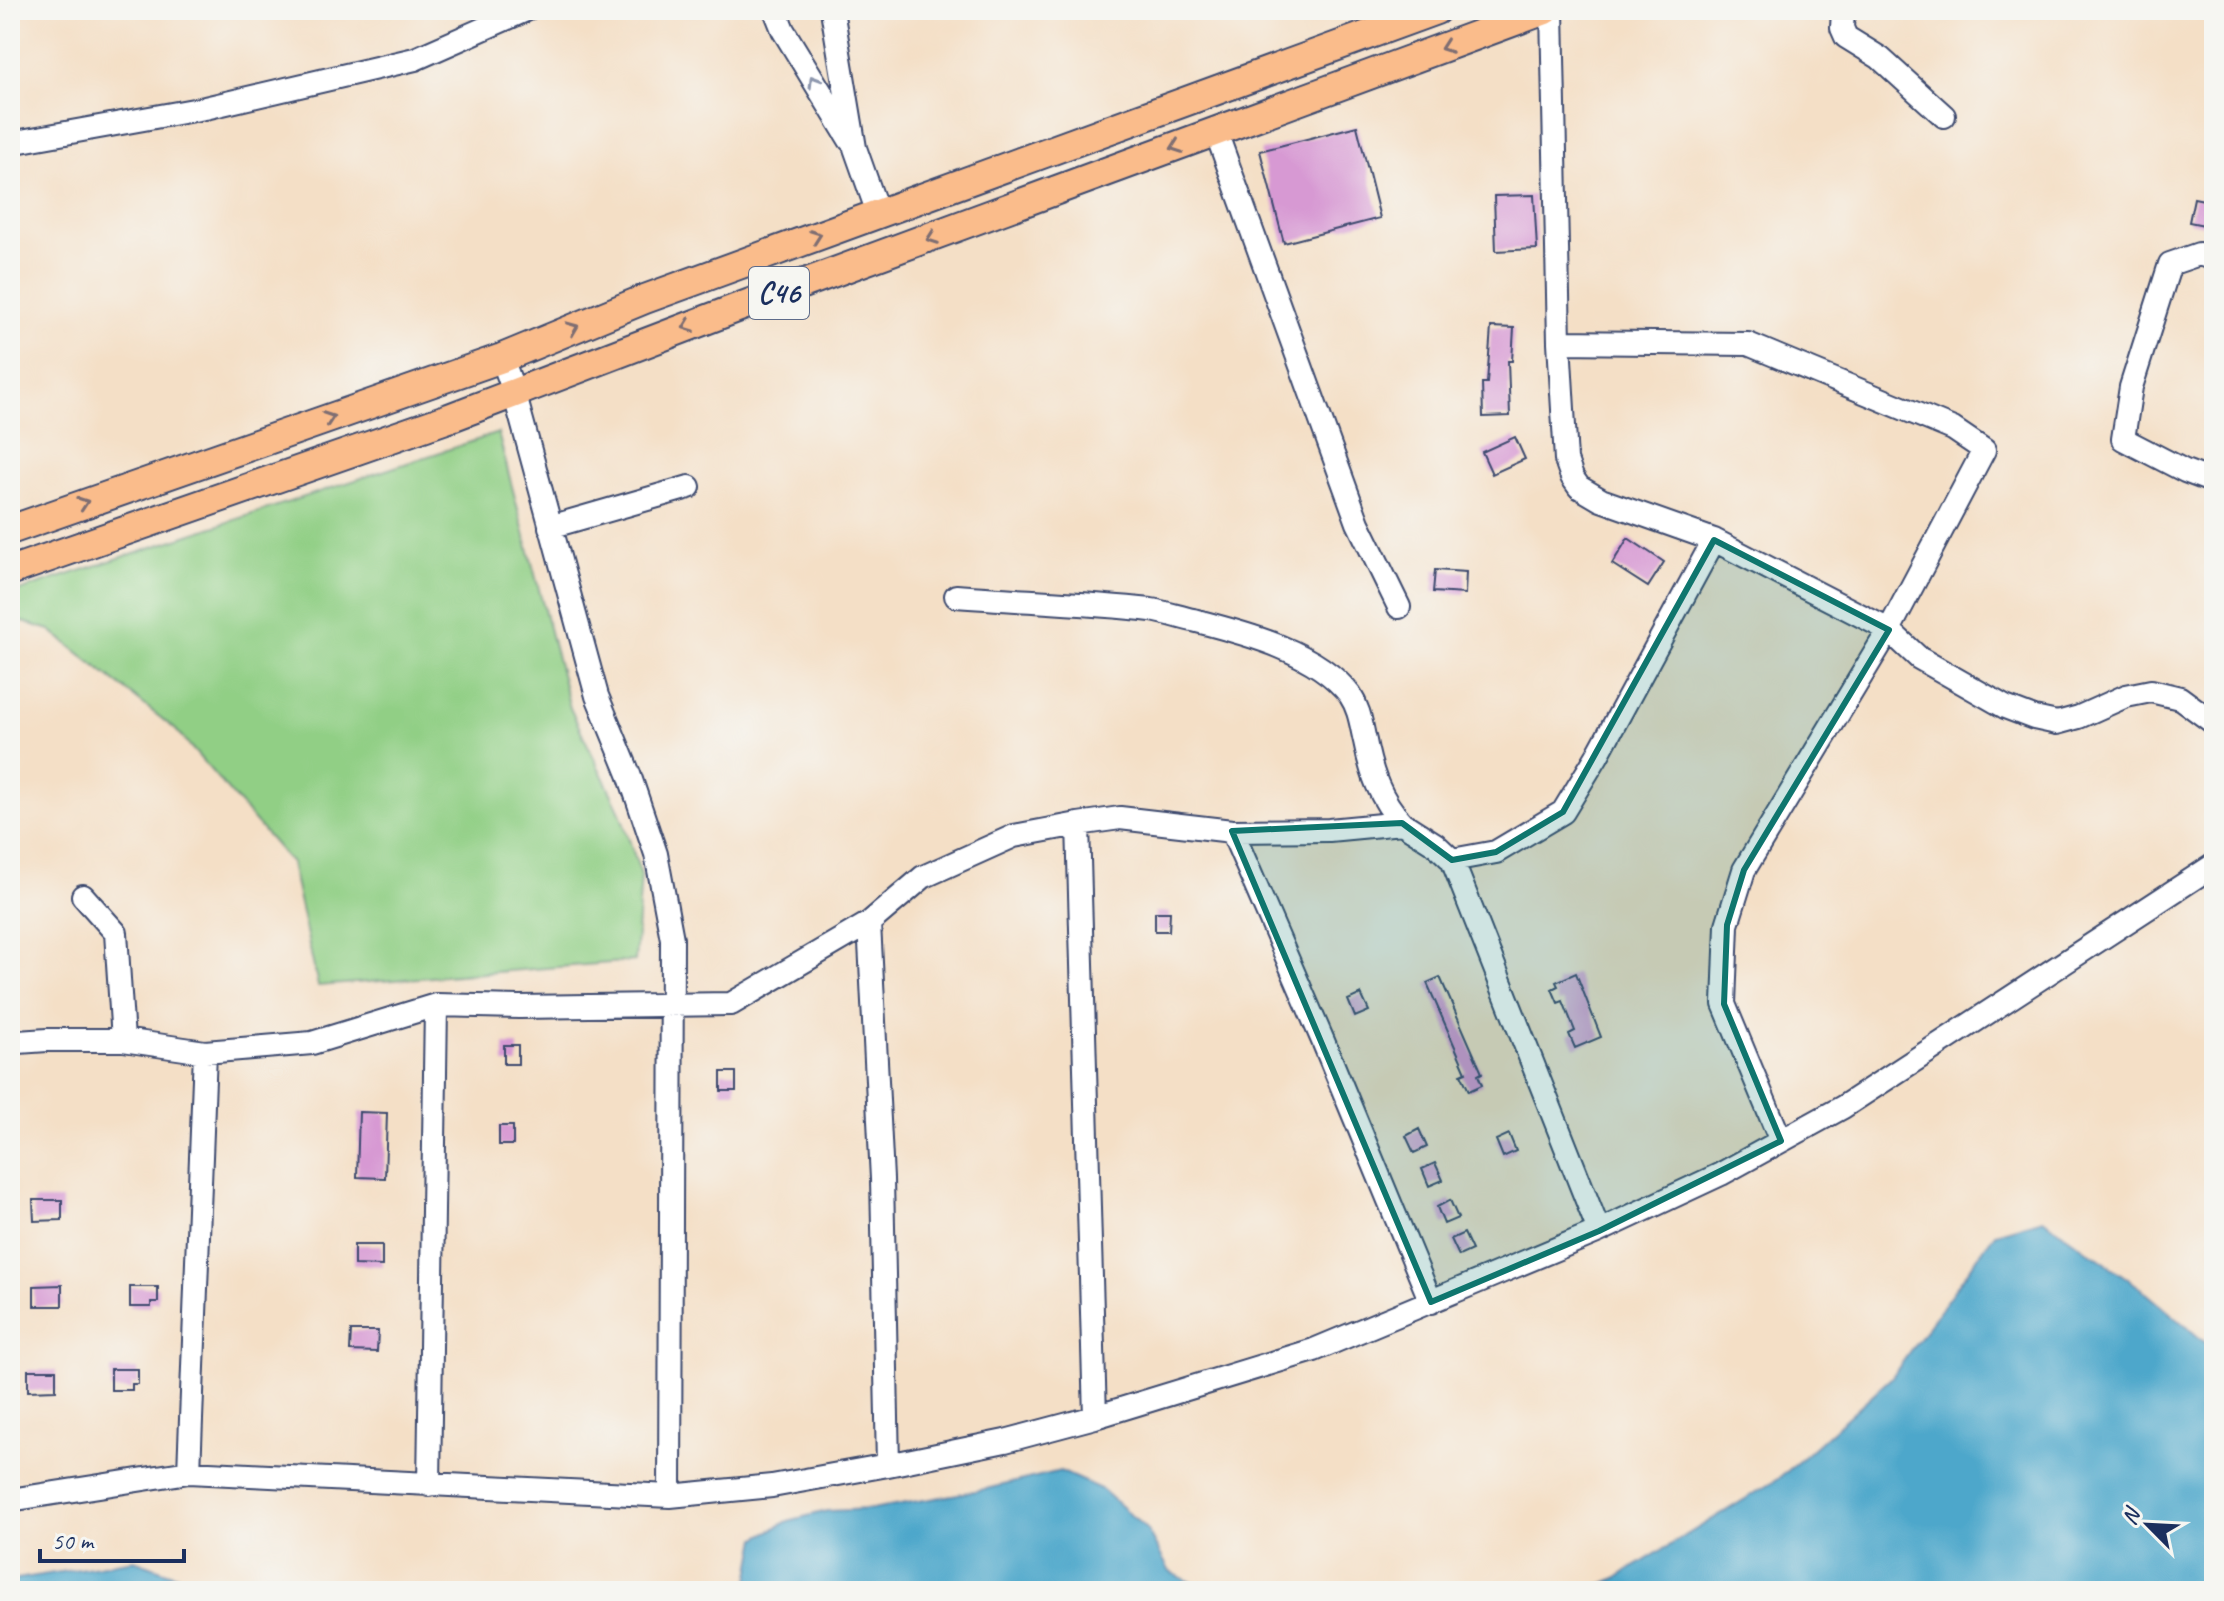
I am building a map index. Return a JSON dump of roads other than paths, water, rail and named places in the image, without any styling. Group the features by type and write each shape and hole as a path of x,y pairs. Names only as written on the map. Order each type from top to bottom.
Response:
{"main road":[{"name":"C46","path":"10,530 502,358 645,299 1436,10"},
{"name":"C46","path":"10,571 449,418 1545,10"},
{"path":"878,213 890,253"}],"street":[{"path":"10,143 205,108 415,59 526,10"},
{"path":"775,10 783,30 855,148"},
{"path":"832,10 855,148 878,213"},
{"path":"1552,10 1559,342 1566,460 1579,487 1601,500 1714,540 1889,630 1919,658 2005,707 2034,718 2057,723 2079,717 2126,696 2151,691 2180,698 2214,723"},
{"path":"1843,10 1842,28 1846,37 1880,58 1944,116"},
{"path":"1216,132 1358,523 1399,607"},
{"path":"2214,259 2199,254 2170,264 2131,387 2123,439 2185,471 2214,482"},
{"path":"1559,342 1748,344 1953,429 1984,450 1889,630 1744,870 1727,925 1724,1004 1781,1141"},
{"path":"502,358 597,696 629,774 656,854 672,939 670,1496"},
{"path":"550,527 689,487"},
{"path":"1452,860 1496,852 1563,812 1597,756 1714,540"},
{"path":"956,596 1154,610 1221,627 1274,645 1308,660 1334,677 1351,697 1361,717 1372,772 1387,807 1402,823 1435,844 1452,860 1599,1231"},
{"path":"10,1046 18,1042 47,1040 123,1040 205,1052 312,1043 436,1005 731,1004 869,923 923,877 1014,836 1120,818 1232,831 1329,830 1402,823"},
{"path":"1078,824 1095,1417"},
{"path":"1232,831 1431,1302"},
{"path":"10,1500 189,1472 670,1496 772,1486 888,1465 1005,1441 1095,1417 1314,1350 1599,1231 1721,1174 1843,1107 2214,865"},
{"path":"83,896 116,933 123,1040"},
{"path":"869,923 882,1179 888,1465"},
{"path":"429,1485 436,1005"},
{"path":"189,1472 205,1052"}],"water":[{"path":"2043,1219 2138,1286 2214,1350 2214,1591 1588,1591 1618,1577 1781,1477 1891,1378 1995,1233"},
{"path":"1060,1471 1103,1490 1147,1530 1170,1572 1208,1591 747,1591 757,1538 788,1521 827,1511 871,1509 936,1498"},
{"path":"134,1560 220,1591 10,1591 10,1580"}]}
